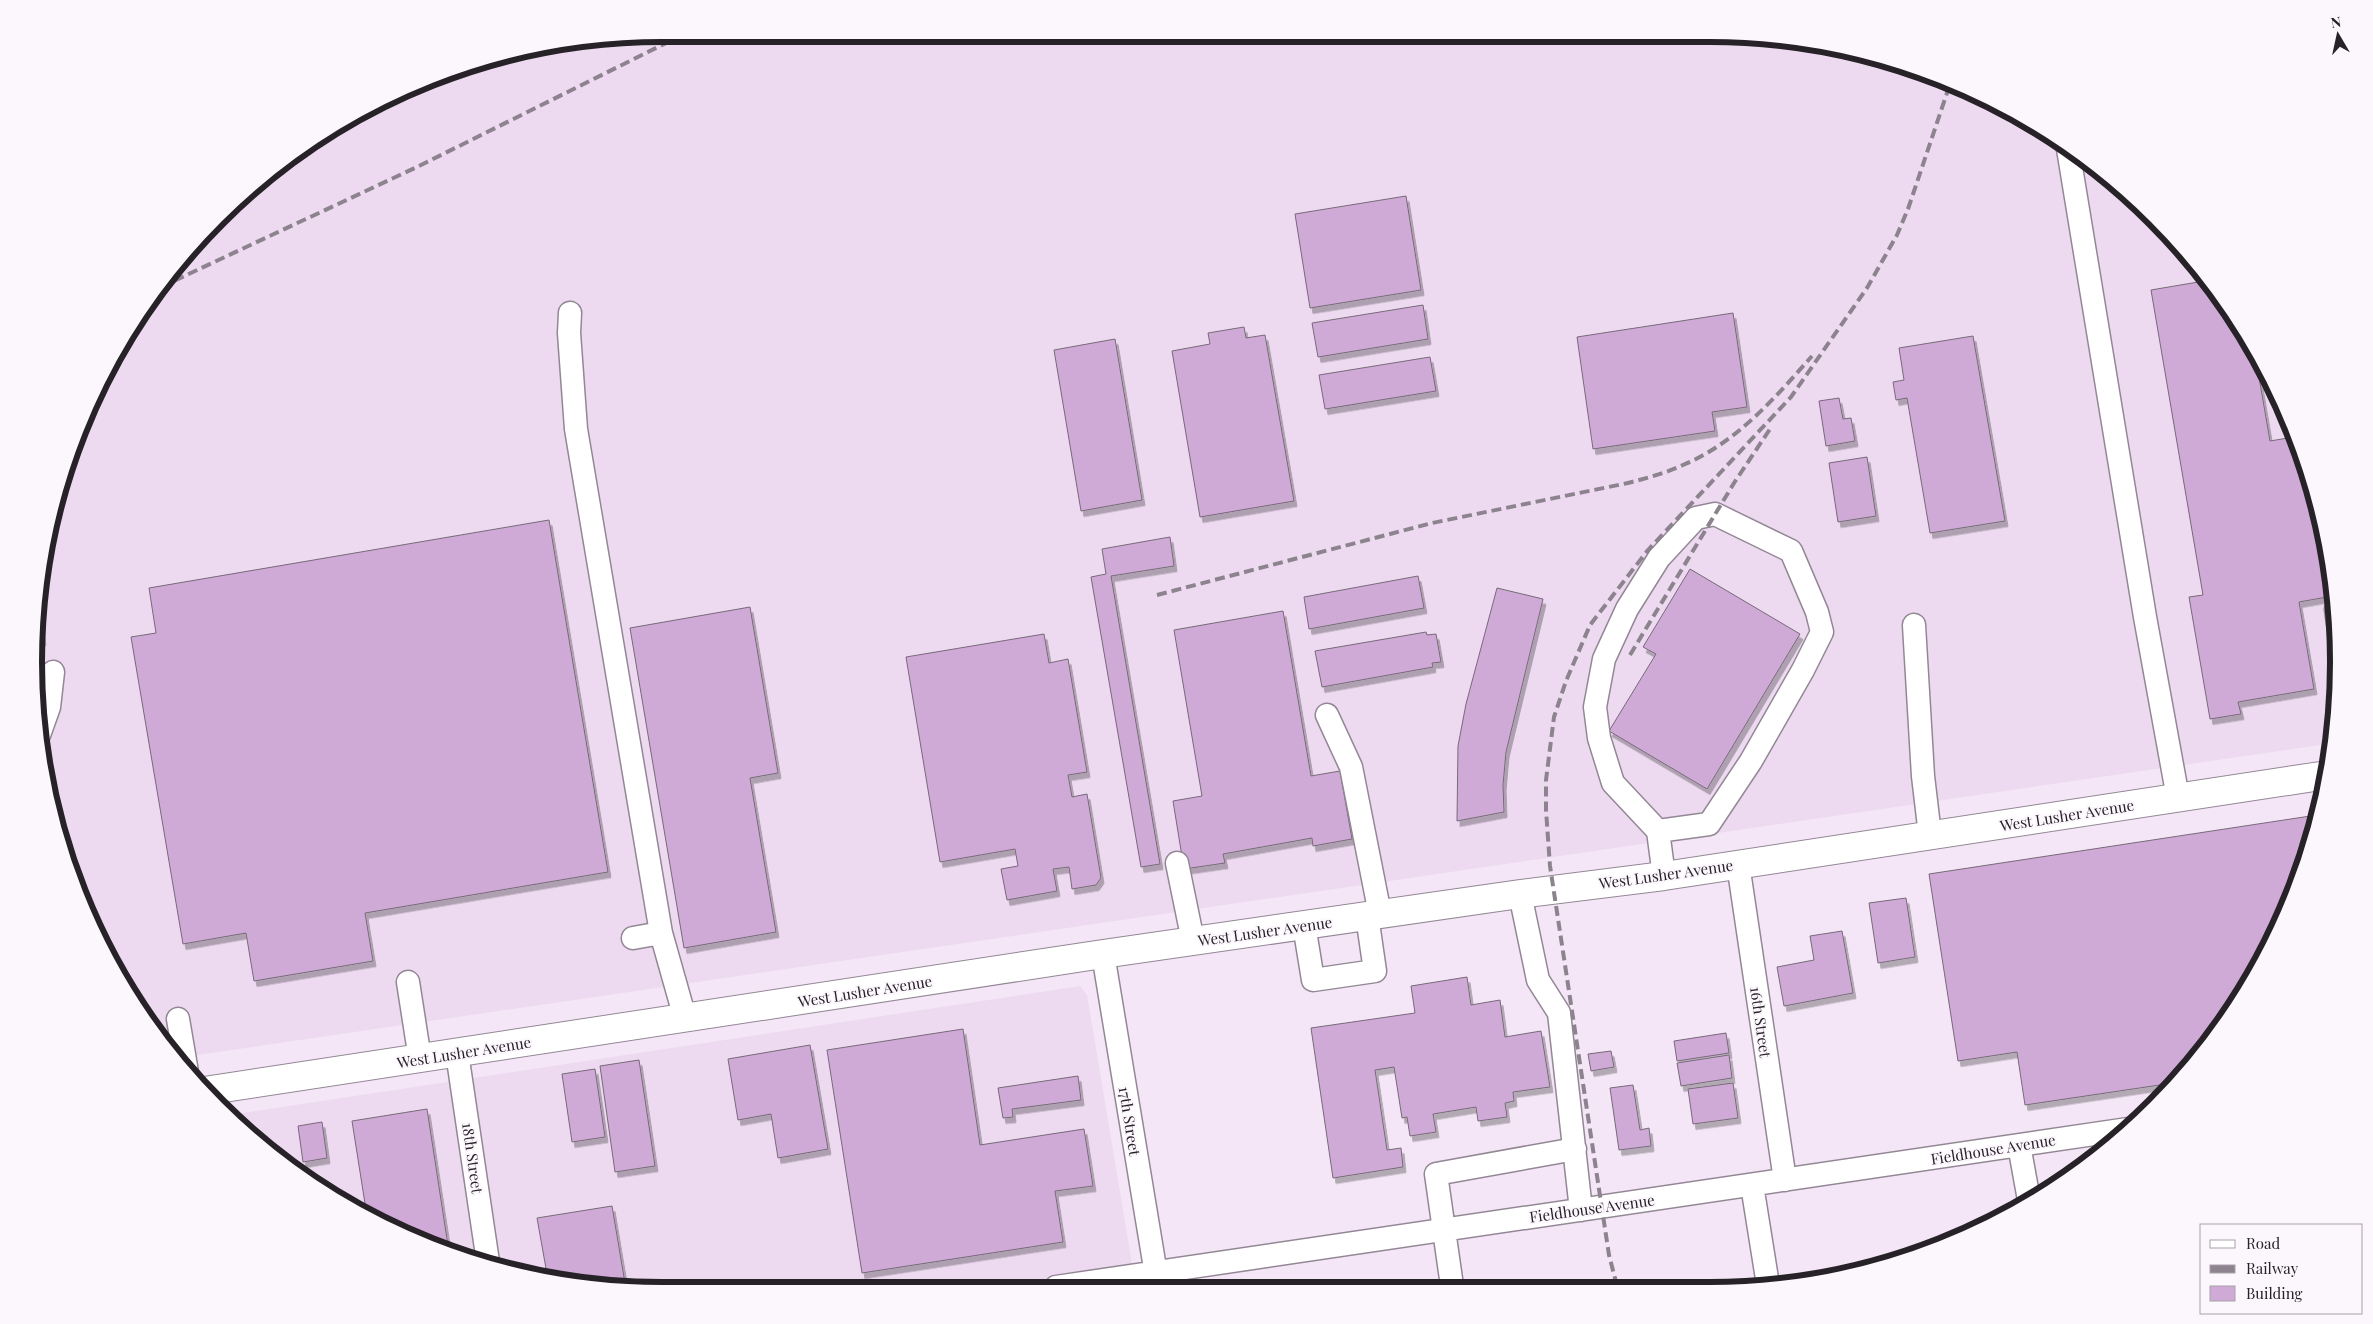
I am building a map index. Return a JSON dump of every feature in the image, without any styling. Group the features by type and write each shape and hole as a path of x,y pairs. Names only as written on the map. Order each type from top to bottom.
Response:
{"main road":[{"name":"West Lusher Avenue","path":"214,1089 1103,954 1520,894 1664,876 2320,777"}],"street":[{"path":"2069,157 2145,616 2178,798"},
{"path":"570,313 569,333 576,429 661,933 685,1018"},
{"path":"1658,831 1710,824 1751,761 1803,670 1822,632 1817,612 1791,551 1715,514 1696,518 1658,558 1626,609 1604,659 1595,707 1599,738 1613,782 1658,831 1664,876"},
{"path":"1914,625 1923,776 1930,835"},
{"path":"45,717 49,707 53,672"},
{"path":"1304,925 1313,980 1375,971 1374,915 1351,767 1326,715"},
{"path":"1177,863 1193,941"},
{"name":"16th Street","path":"1738,864 1784,1180"},
{"path":"1520,894 1538,980 1559,1014 1581,1210"},
{"path":"633,938 661,933"},
{"name":"17th Street","path":"1103,954 1157,1280"},
{"path":"408,982 420,1059"},
{"path":"178,1020 184,1055"},
{"name":"18th Street","path":"457,1053 487,1256"},
{"name":"Fieldhouse Avenue","path":"1128,1282 1157,1280 1443,1230 2115,1131"},
{"path":"2019,1145 2028,1194"},
{"path":"1451,1282 1436,1174 1575,1149"},
{"path":"1752,1185 1767,1279"}],"shaded area":[{"path":"662,42 1711,42 1752,44 1832,54 1910,75 1985,106 2021,125 2088,171 2119,196 2177,254 2226,318 2248,352 2267,388 2298,463 2319,541 2329,621 2329,703 2325,744 185,1057 147,1006 125,972 106,936 75,861 54,783 44,703 42,662 44,621 54,541 75,463 106,388 125,352 147,318 196,254 224,224 285,171 352,125 388,106 463,75 541,54 621,44"},
{"path":"1080,986 1087,995 1135,1282 662,1282 621,1280 541,1270 463,1249 388,1218 352,1199 318,1177 285,1153 239,1114"}],"building":[{"path":"1406,196 1421,290 1310,308 1295,214"},
{"path":"2199,282 2226,318 2258,371 2270,441 2288,438 2298,463 2315,527 2327,597 2299,602 2314,689 2238,702 2241,714 2210,719 2189,597 2203,595 2151,290"},
{"path":"1423,305 1428,339 1318,357 1312,323"},
{"path":"1733,313 1747,407 1712,412 1715,431 1593,449 1577,337"},
{"path":"1244,327 1246,338 1265,335 1294,501 1200,517 1172,351 1210,344 1208,333"},
{"path":"1973,336 2005,521 1930,533 1907,398 1896,400 1893,382 1904,380 1899,348"},
{"path":"1115,339 1142,500 1081,511 1054,350"},
{"path":"1430,357 1436,391 1325,409 1319,375"},
{"path":"1839,398 1843,419 1851,418 1855,441 1826,446 1819,401"},
{"path":"1867,457 1876,516 1838,522 1829,463"},
{"path":"549,520 608,872 365,913 373,961 254,981 246,933 183,944 131,637 156,633 149,588"},
{"path":"1170,537 1174,566 1111,576 1160,864 1141,867 1091,577 1106,574 1102,549"},
{"path":"1690,569 1800,634 1707,789 1609,731 1656,654 1643,647"},
{"path":"1418,576 1424,608 1309,629 1304,597"},
{"path":"1497,588 1543,599 1506,752 1503,785 1504,812 1457,821 1458,746 1466,704"},
{"path":"750,607 778,773 750,778 776,932 684,948 630,628"},
{"path":"1283,611 1311,776 1340,771 1352,839 1313,846 1312,838 1223,854 1225,863 1184,869 1173,801 1202,796 1174,630"},
{"path":"1426,632 1427,635 1436,634 1441,662 1432,663 1433,667 1322,687 1315,651"},
{"path":"1044,634 1049,663 1068,659 1087,772 1068,775 1072,797 1087,794 1101,878 1096,885 1072,889 1069,867 1053,869 1057,891 1007,900 1001,869 1018,866 1015,849 940,862 906,657"},
{"path":"2311,816 2298,861 2283,899 2267,936 2248,972 2202,1039 2164,1084 2025,1105 2017,1052 1958,1061 1929,874"},
{"path":"1906,898 1915,957 1878,963 1869,903"},
{"path":"1842,931 1853,993 1784,1006 1777,967 1814,960 1810,936"},
{"path":"1467,977 1471,1005 1500,1000 1505,1037 1541,1031 1550,1087 1513,1092 1514,1101 1505,1103 1507,1117 1478,1121 1476,1107 1433,1114 1436,1132 1410,1136 1407,1117 1402,1118 1394,1067 1375,1070 1387,1150 1401,1148 1403,1167 1333,1178 1311,1028 1415,1013 1411,986"},
{"path":"963,1029 980,1145 1084,1129 1093,1186 1055,1191 1063,1242 862,1273 827,1050"},
{"path":"1726,1033 1729,1053 1677,1061 1674,1041"},
{"path":"810,1045 828,1149 778,1158 771,1114 738,1120 728,1059"},
{"path":"1611,1051 1614,1067 1591,1071 1588,1054"},
{"path":"1729,1055 1732,1078 1681,1086 1677,1063"},
{"path":"639,1060 655,1166 615,1172 600,1066"},
{"path":"595,1069 605,1137 572,1142 562,1074"},
{"path":"1078,1076 1081,1100 1012,1109 1013,1117 1003,1118 998,1088"},
{"path":"1733,1083 1738,1118 1693,1124 1688,1089"},
{"path":"1633,1085 1640,1130 1649,1128 1651,1146 1619,1150 1610,1088"},
{"path":"427,1109 448,1243 388,1218 365,1206 352,1121"},
{"path":"322,1122 327,1158 303,1162 298,1126"},
{"path":"612,1206 625,1280 546,1271 537,1218"}],"railway":[{"path":"174,281 419,166 668,42"},
{"path":"1616,1282 1609,1255 1550,866 1546,780 1554,717 1566,681 1590,625 1648,550 1791,397 1867,288 1897,235 1908,209 1948,90"},
{"path":"1157,595 1432,523 1628,483 1670,470 1702,456 1737,432 1784,388 1812,356"},
{"path":"1630,655 1734,483 1772,426"}]}
